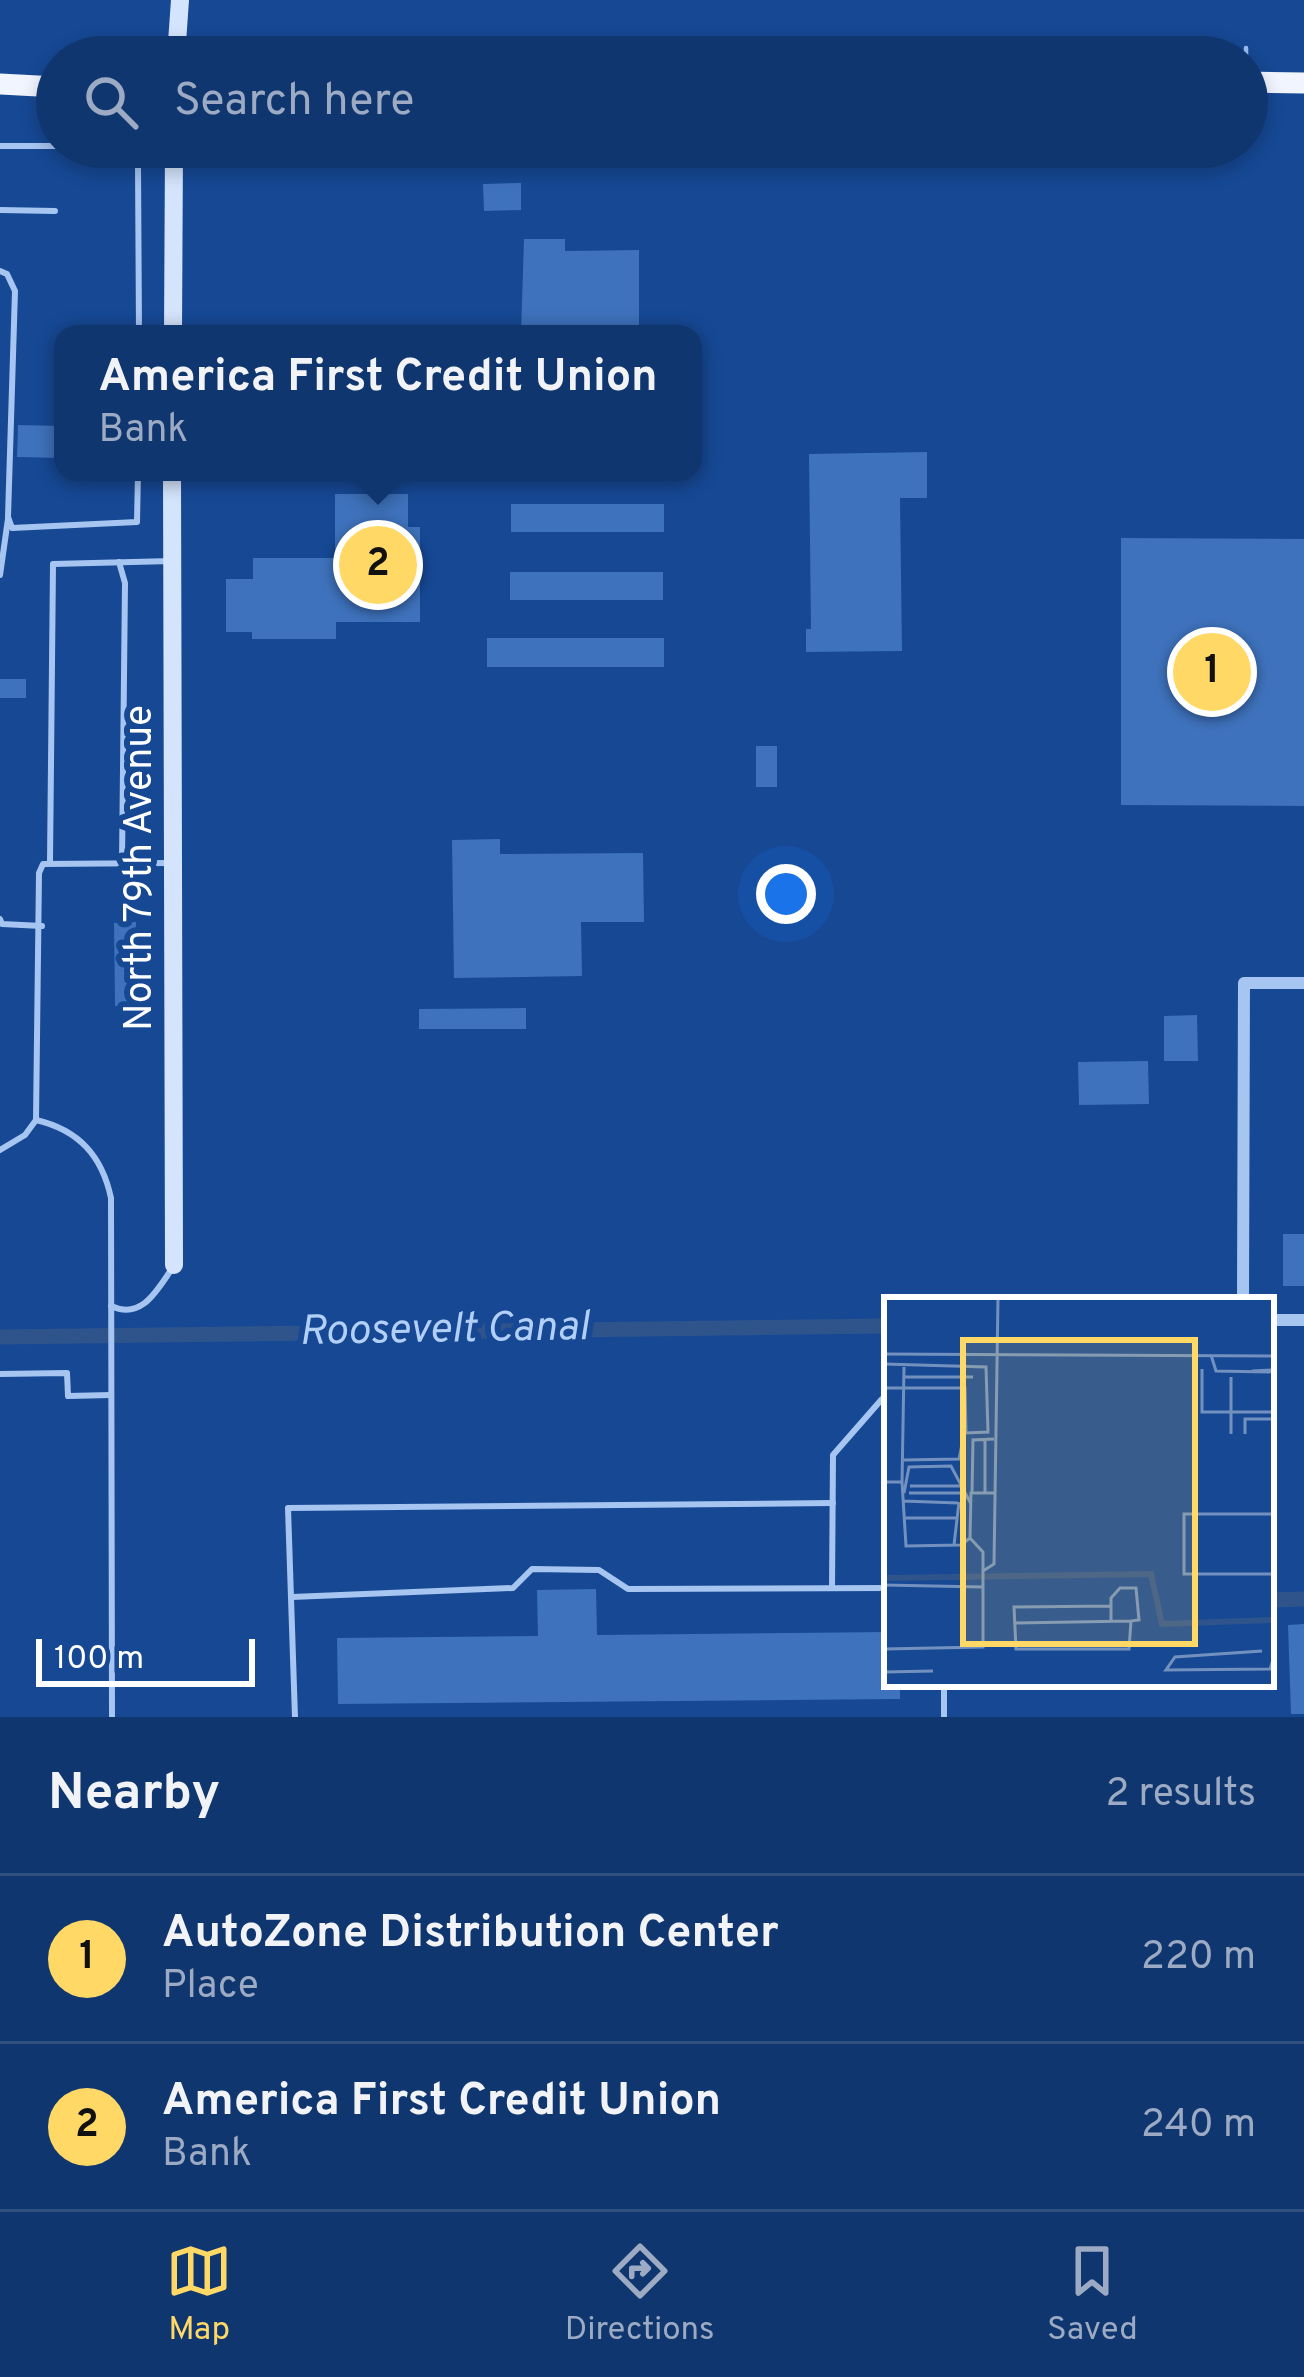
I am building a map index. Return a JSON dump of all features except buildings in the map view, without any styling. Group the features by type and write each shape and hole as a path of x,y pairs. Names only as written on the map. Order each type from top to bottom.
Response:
{"main road":[{"path":"1268,82 1304,83"},
{"path":"0,84 36,86"}],"street":[{"path":"177,36 180,0"},
{"path":"172,325 174,168"},
{"name":"North 79th Avenue","path":"172,481 174,1265"},
{"path":"1243,1297 1244,983 1304,983"},
{"path":"1274,1319 1304,1320"}],"lane":[{"path":"0,146 36,146"},
{"path":"138,168 139,325"},
{"path":"0,211 55,211"},
{"path":"0,271 8,274 15,291 8,517 0,574"},
{"path":"8,517 12,528 22,529 137,522 138,481"},
{"path":"50,862 53,564 173,561"},
{"path":"119,562 125,583 122,862"},
{"path":"0,1150 25,1135 36,1120 42,926 39,873 43,863 175,863"},
{"path":"0,919 2,924 42,926"},
{"path":"36,1120 58,1125 84,1142 105,1172 111,1198 112,1717"},
{"path":"111,1306 119,1311 136,1310 151,1300 174,1265"},
{"path":"0,1374 67,1373 68,1396 111,1395"},
{"path":"832,1588 833,1454 884,1399"},
{"path":"295,1717 288,1508 832,1503"},
{"path":"292,1597 513,1588 532,1569 599,1570 628,1589 884,1588"}],"waterway":[{"name":"Roosevelt Canal","path":"0,1337 884,1326"},
{"name":"Roosevelt Canal","path":"1274,1600 1304,1599"}],"place":[{"name":"America First Credit Union","path":"378,565"},
{"name":"AutoZone Distribution Center","path":"1212,672"}]}
